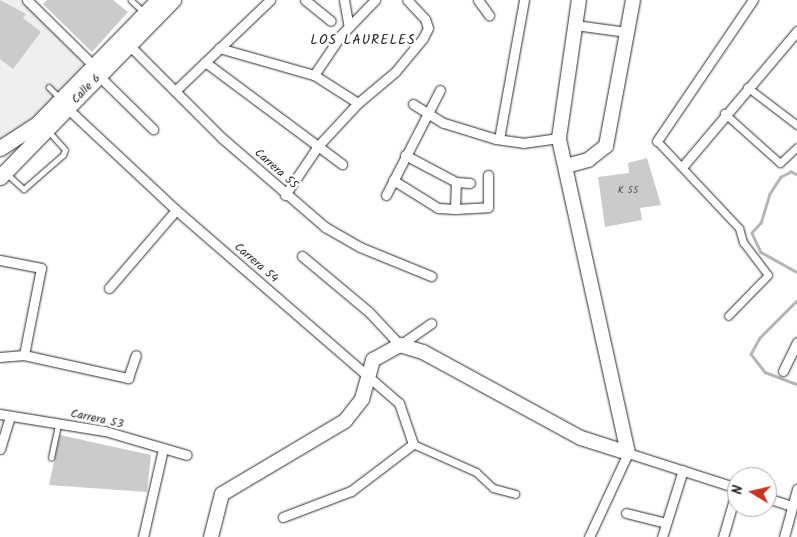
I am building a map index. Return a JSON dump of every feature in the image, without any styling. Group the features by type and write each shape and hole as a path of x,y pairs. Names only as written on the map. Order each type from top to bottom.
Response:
{"highway":[{"name":"Calle 6","path":"0,148 64,104 96,71 158,0"},
{"name":"Calle 6","path":"96,71 129,45 172,0"},
{"name":"Calle 6","path":"2,175 47,129 64,104"}],"main road":[{"path":"211,537 222,494 344,421 362,399 373,360 400,345 423,352 581,438 628,452 559,138 579,0"},
{"path":"566,166 588,160 606,146 633,0"}],"street":[{"path":"27,0 153,129"},
{"path":"175,91 270,0"},
{"path":"305,0 330,21"},
{"path":"344,0 349,27"},
{"path":"314,75 349,27 375,0"},
{"path":"285,195 318,146 358,102 395,72 428,28 406,0"},
{"path":"478,0 488,16"},
{"path":"499,139 524,0"},
{"path":"728,316 768,275 743,242 739,228 657,140 753,0"},
{"path":"575,25 627,32"},
{"path":"683,166 724,114 797,31"},
{"name":"Carrera 55","path":"129,45 285,195 360,247 432,276"},
{"path":"219,48 314,75 358,102"},
{"path":"205,62 342,164"},
{"path":"747,87 797,124"},
{"path":"386,195 440,90"},
{"name":"Carrera 54","path":"64,104 176,210 399,403 413,444"},
{"path":"413,104 427,114 499,139 523,143 559,138"},
{"path":"724,114 780,163 797,147"},
{"path":"405,155 456,182 470,183"},
{"path":"393,180 438,208 454,209 488,207 488,175"},
{"path":"454,209 456,182"},
{"path":"109,288 176,210"},
{"path":"302,256 369,312 400,345 431,323"},
{"path":"0,260 41,268 24,355"},
{"path":"783,371 797,342"},
{"path":"0,357 24,355 128,378 136,355"},
{"name":"Carrera 53","path":"0,414 105,431 187,455"},
{"path":"0,449 10,417"},
{"path":"283,516 351,490 413,444 476,472 493,488 515,494"},
{"path":"143,537 163,449"},
{"path":"589,537 628,452 727,485"},
{"path":"662,537 683,470"},
{"path":"784,537 797,489"},
{"path":"777,501 792,506"},
{"path":"626,513 666,523"},
{"path":"723,537 729,517"}],"lane":[{"path":"131,0 145,13"},
{"path":"50,87 64,104"},
{"path":"2,175 24,189 63,155 65,150 47,129"},
{"path":"51,458 58,424"}],"shaded area":[{"path":"0,0 24,0 93,65 0,148"}],"building":[{"path":"0,0 26,14 23,18 41,32 13,69 0,59"},
{"path":"47,0 113,0 128,12 92,52 43,4"},
{"path":"647,158 661,205 640,208 642,220 605,227 598,177 629,173 628,163"},
{"path":"60,435 151,455 147,492 49,485"}],"waterway":[{"path":"797,175 791,172 781,177 770,194 761,223 752,233 761,252 797,272"},
{"path":"797,301 760,338 751,354 765,372 797,384"}],"district":[{"name":"LOS LAURELES","path":"363,40"}]}
